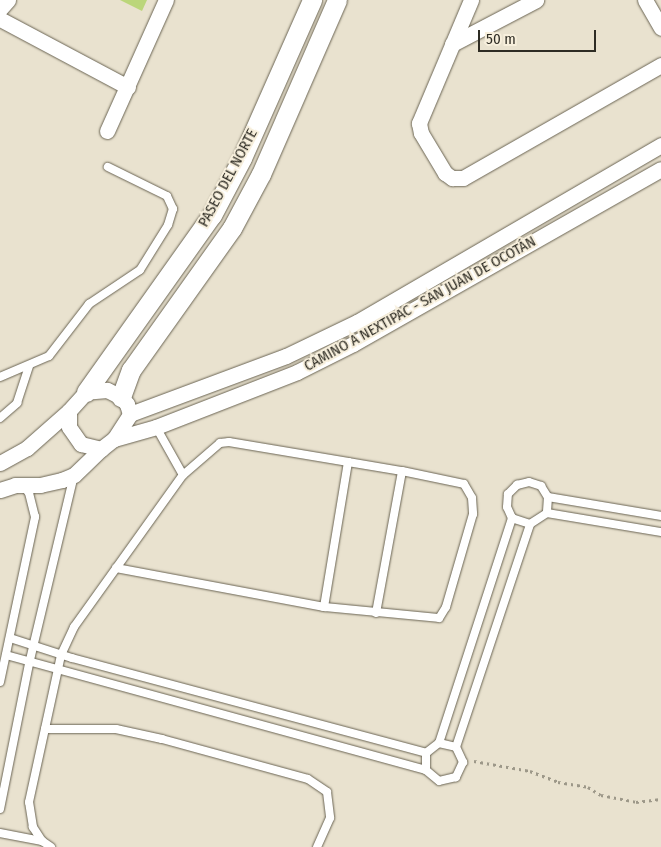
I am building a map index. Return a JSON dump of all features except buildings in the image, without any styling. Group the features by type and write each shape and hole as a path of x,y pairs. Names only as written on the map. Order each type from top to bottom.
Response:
{"street":[{"path":"0,9 8,0"},
{"path":"107,131 166,0"},
{"name":"PASEO DEL NORTE","path":"86,392 212,215 285,65 312,0"},
{"name":"PASEO DEL NORTE","path":"121,397 130,370 232,228 261,174 337,0"},
{"path":"471,0 419,123 422,133 445,173 452,178 463,178 661,65"},
{"path":"452,44 536,0"},
{"path":"645,0 661,28"},
{"path":"0,19 128,87"},
{"path":"285,65 304,75"},
{"name":"CAMINO A NEXTIPAC - SAN JUAN DE OCOTÁN","path":"0,490 18,485 52,483 74,475 114,439 130,414 286,356 358,322 661,145"},
{"name":"CAMINO A NEXTIPAC - SAN JUAN DE OCOTÁN","path":"114,439 156,427 297,372 353,344 661,169"},
{"path":"286,356 297,372"},
{"path":"18,485 6,461 69,411 86,392 100,389 121,397 130,414"},
{"path":"69,411 69,427 77,442 89,448 101,449"}],"lane":[{"path":"0,377 49,356 101,293 140,270 168,225 173,209 167,196 108,168"},
{"path":"0,418 18,403 29,366"},
{"path":"156,427 182,475"},
{"path":"42,841 33,827 29,802 62,655 74,627 182,475 220,443 229,442 402,471 464,484 472,498 473,514 446,607 439,618 324,607 116,568"},
{"path":"324,607 348,462"},
{"path":"376,613 402,471"},
{"path":"0,809 29,664 74,475"},
{"path":"426,770 426,754 439,743 512,518 507,507 508,494 517,485 529,482 541,486 548,496 546,513"},
{"path":"0,682 35,517 29,493 18,485"},
{"path":"548,496 661,516"},
{"path":"6,655 29,664 426,770 439,781 456,777 463,762 456,747 530,524 546,513 661,532"},
{"path":"512,518 530,524"},
{"path":"10,638 62,655 426,754"},
{"path":"45,730 116,729 162,738 308,779 327,792 330,818 317,847"},
{"path":"439,743 456,747"},
{"path":"0,833 42,841 51,847"}],"path":[{"path":"463,762 482,760 636,802 661,799"}],"green space":[{"path":"120,0 147,0 142,11"}]}
